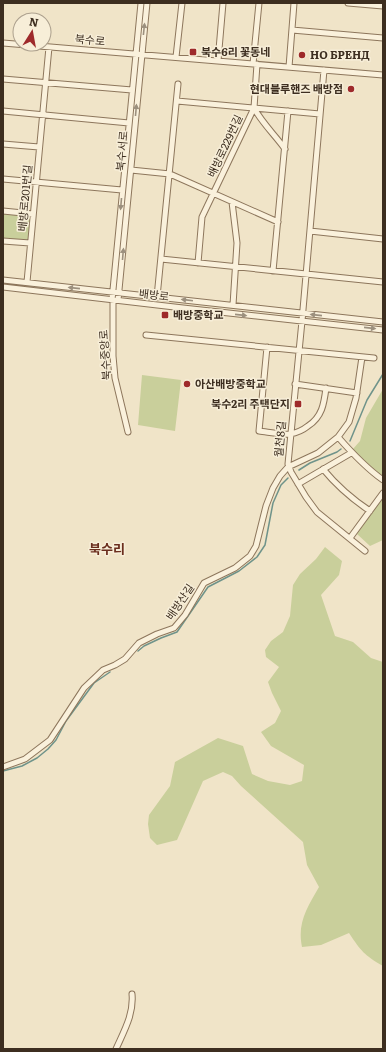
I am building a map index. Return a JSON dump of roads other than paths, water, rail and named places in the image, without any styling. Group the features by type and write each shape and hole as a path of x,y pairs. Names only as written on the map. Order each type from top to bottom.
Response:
{"street":[{"name":"북수서로","path":"114,300 113,292 140,3"},
{"name":"북수서로","path":"114,300 119,293 147,3"},
{"path":"176,57 182,3"},
{"path":"218,61 223,3"},
{"path":"255,64 259,3"},
{"path":"289,67 294,3"},
{"path":"348,3 383,6"},
{"path":"292,30 383,38"},
{"name":"북수로","path":"52,47 383,75"},
{"name":"배방로201번길","path":"27,282 48,52"},
{"name":"배방로229번길","path":"198,263 202,217 254,108 255,64"},
{"path":"302,321 324,70"},
{"path":"3,79 132,90"},
{"name":"배방로","path":"157,296 178,84"},
{"name":"배방로229번길","path":"177,101 320,114"},
{"name":"배방로229번길","path":"254,108 259,117 285,149"},
{"path":"3,111 129,123"},
{"path":"273,271 288,111"},
{"path":"3,144 39,147"},
{"name":"배방로229번길","path":"131,170 170,174 278,222"},
{"path":"3,178 122,190"},
{"path":"232,202 237,243 233,305"},
{"path":"3,211 33,214"},
{"path":"310,231 383,239"},
{"path":"3,241 30,243"},
{"path":"161,259 383,282"},
{"name":"배방로","path":"3,280 383,322"},
{"name":"배방로","path":"3,287 383,330"},
{"name":"북수중앙로","path":"114,300 113,356 115,378 128,432"},
{"name":"월천8길","path":"302,321 288,467 317,512 366,551"},
{"path":"146,335 374,358"},
{"path":"267,347 259,431 290,434 302,430 314,422 320,414 324,405 326,388"},
{"path":"288,467 318,453 338,438 349,422 357,393 362,357"},
{"path":"296,384 357,393"},
{"path":"338,438 351,453 383,480"},
{"path":"298,484 351,453"},
{"name":"배방산길","path":"3,767 25,759 50,740 84,688 103,670 125,659 139,643 174,628 185,615 204,583 235,568 250,556 256,546 265,511 273,488 288,467"},
{"path":"323,469 334,482 370,511"},
{"path":"350,538 383,493"},
{"path":"116,1049 130,1018 132,1009 132,994"}],"waterway":[{"path":"350,441 367,400 383,374"},
{"path":"299,470 310,463 341,449"},
{"path":"138,651 144,646 177,632 208,587 239,571 257,557 265,545 273,503 281,485 288,478"},
{"path":"3,771 22,766 37,758 48,749 56,740 66,721 94,683 110,672"}],"place":[{"name":"북수6리 꽃동네","path":"193,52"},
{"name":"НО БРЕНД","path":"302,55"},
{"name":"현대블루핸즈 배방점","path":"351,89"},
{"name":"배방중학교","path":"165,315"},
{"name":"아산배방중학교","path":"187,384"},
{"name":"북수2리 주택단지","path":"298,404"}],"district":[{"name":"북수리","path":"107,549"}]}
